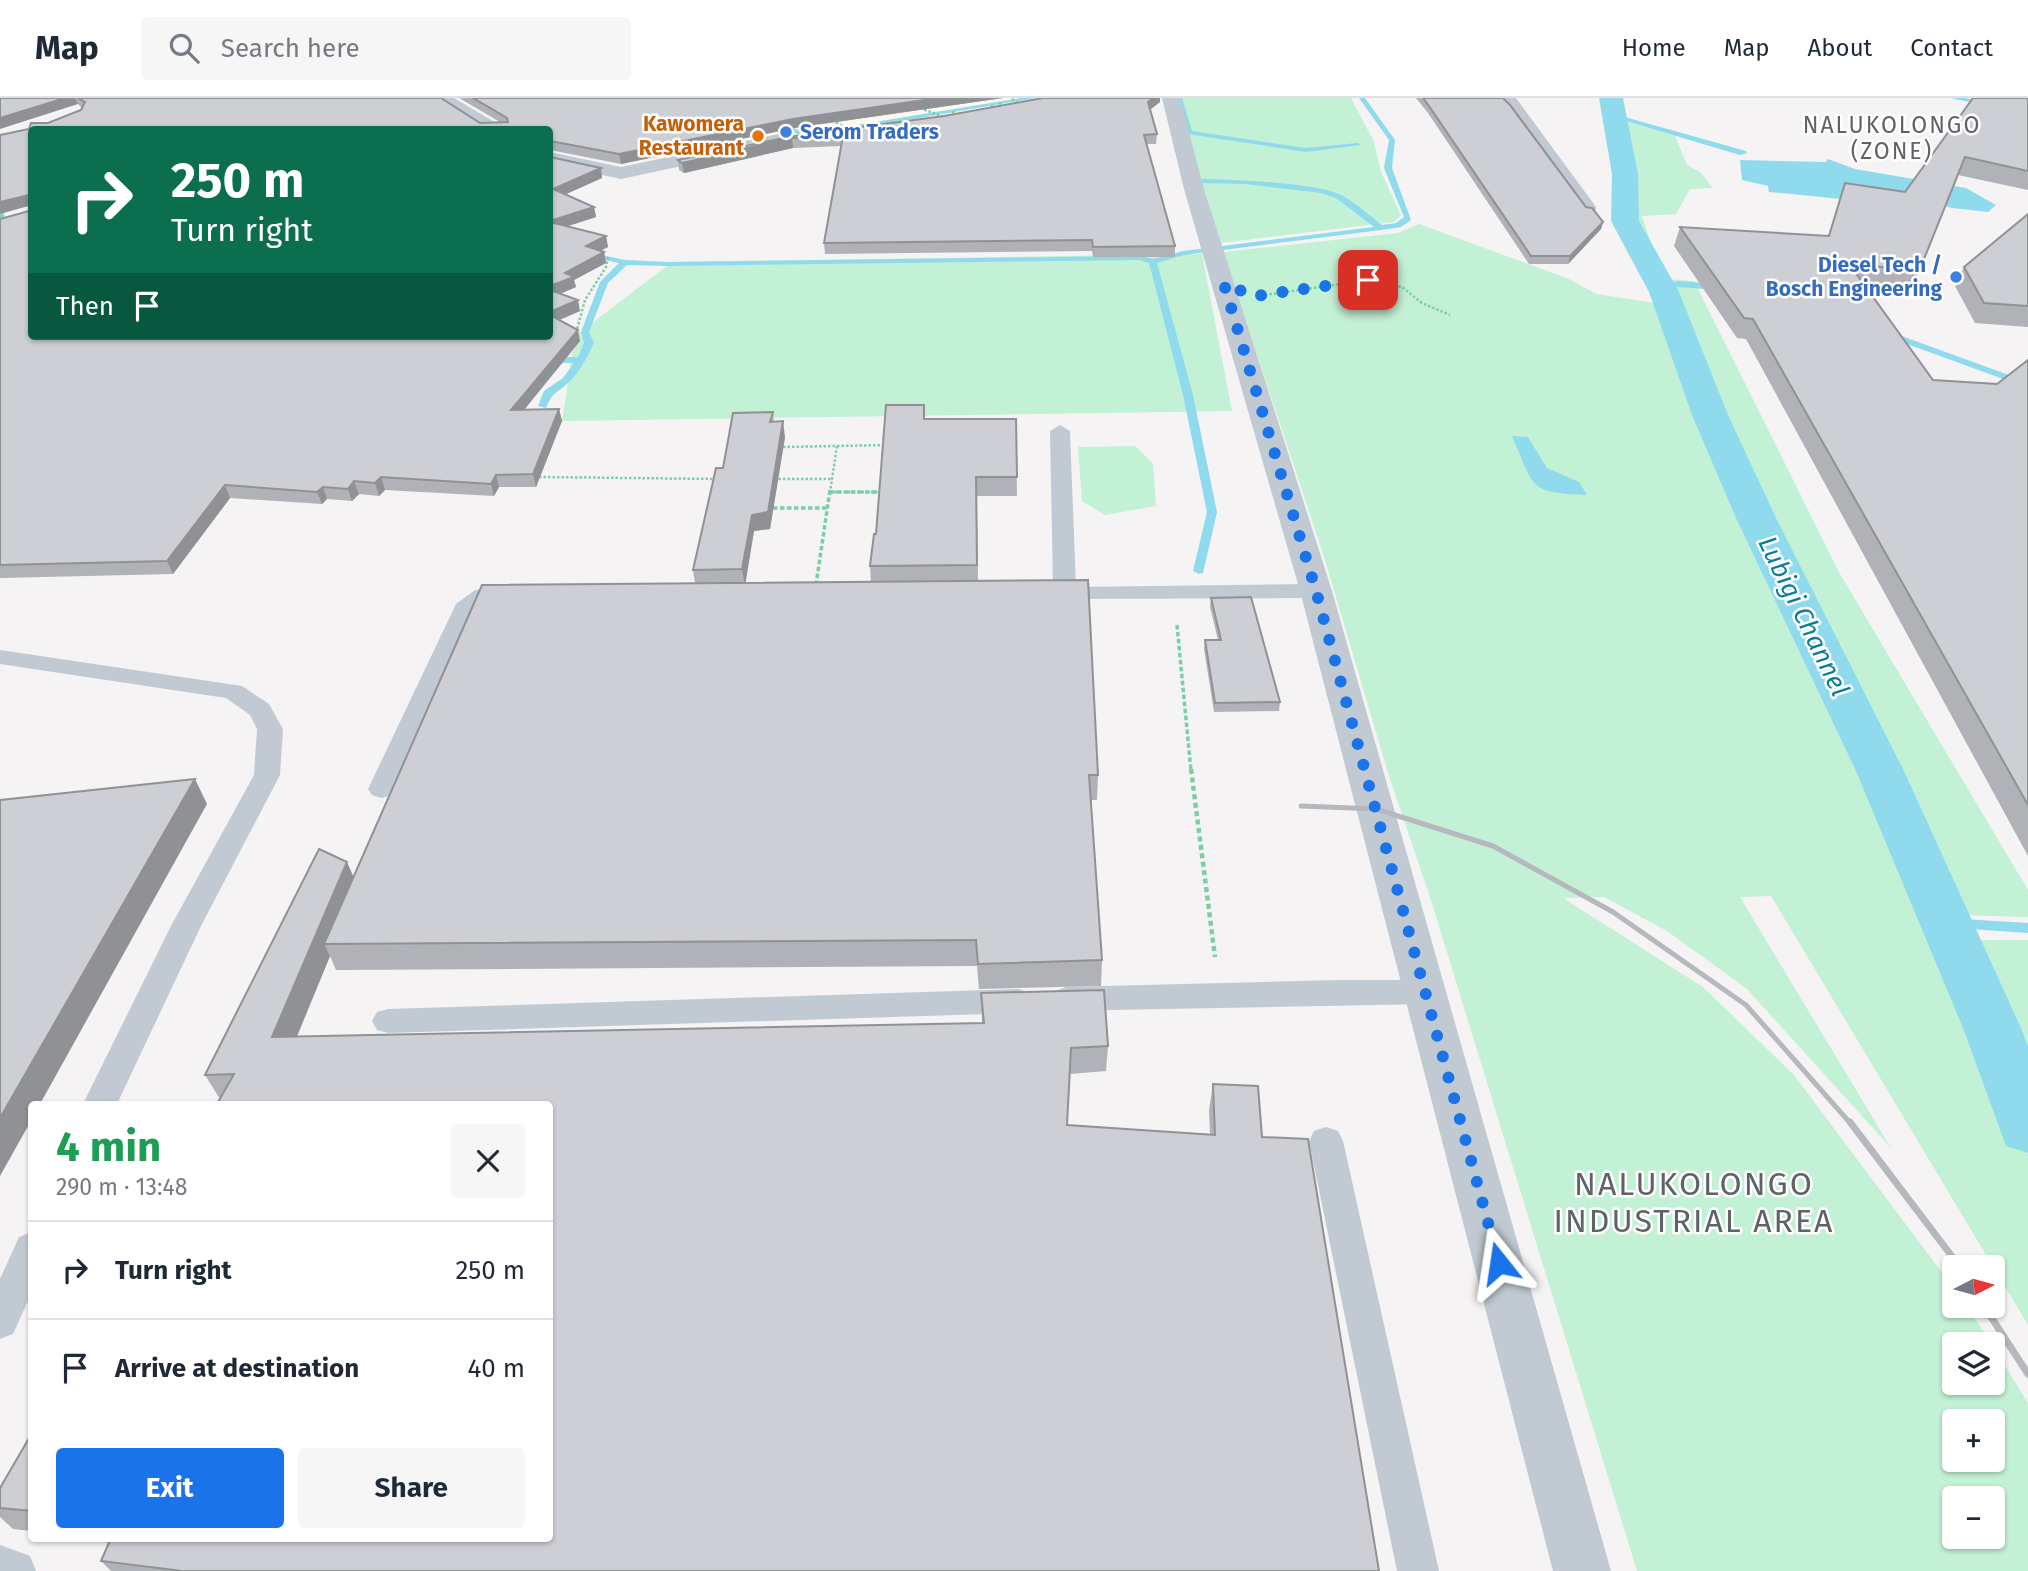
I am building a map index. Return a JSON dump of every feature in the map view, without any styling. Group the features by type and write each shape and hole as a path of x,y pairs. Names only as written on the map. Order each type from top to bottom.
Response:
{"street":[{"path":"442,98 492,126"},
{"path":"1171,98 1316,591 1582,1571"},
{"path":"553,159 621,173 842,126"}],"lane":[{"path":"1509,98 1591,209"},
{"path":"1060,431 1065,594"},
{"path":"1037,594 1316,591"},
{"path":"382,789 468,604 483,595 532,594"},
{"path":"0,657 233,691 260,710 270,729 267,775 186,926 101,1101"},
{"path":"388,1021 1220,997 1347,990 1427,992"},
{"path":"1326,1141 1418,1571"},
{"path":"0,1322 28,1257"},
{"path":"0,1566 15,1571"}],"path":[{"path":"1013,99 1018,103"},
{"path":"914,106 944,117"},
{"path":"952,112 957,114"},
{"path":"0,206 10,220"},
{"path":"0,216 5,216"},
{"path":"575,336 585,300 608,262 608,257"},
{"path":"1217,260 1255,296 1368,280 1402,287 1422,303 1450,315"},
{"path":"783,447 885,445"},
{"path":"814,597 837,446"},
{"path":"539,477 722,479"},
{"path":"764,479 832,479"},
{"path":"830,492 883,492"},
{"path":"774,508 828,508"},
{"path":"1174,593 1197,827 1220,997"}],"shaded area":[{"path":"922,98 1038,98 945,116 914,106"},
{"path":"895,101 938,116 852,129 823,117 846,129 753,143 726,127"}],"green space":[{"path":"1176,98 1351,98 1374,142 1381,172 1401,215 1394,222 1221,243"},
{"path":"1621,120 1675,136 1687,165 1700,172 1713,188 1690,189 1676,214 1642,216 1661,272 1631,224 1631,176"},
{"path":"1419,224 1569,279 1596,294 1655,303 1697,421 1924,896 2028,1153 2028,1325 2006,1288 2006,1255 1986,1255 1771,896 1740,897 1891,1148 1747,989 1667,931 1604,897 1563,898 1703,987 1794,1075 1942,1273 1942,1318 1974,1318 1984,1332 1942,1332 1942,1395 2005,1395 2005,1366 2028,1403 2028,1571 1637,1571 1430,897 1389,776 1325,560 1223,252 1398,233"},
{"path":"1202,254 1232,411 562,421 575,336 672,262"},
{"path":"1665,279 1694,281 1840,574 2028,890 2028,917 1958,915 1933,855 1830,639 1742,466"},
{"path":"1135,446 1153,464 1156,506 1105,515 1082,501 1078,447"},
{"path":"1971,940 2028,940 2028,1087"}],"water":[{"path":"1828,159 1855,169 1966,188 1996,205 1988,212 1952,208 1929,201 1862,201 1769,192 1768,186 1742,180 1740,160 1826,162"},
{"path":"1512,436 1528,437 1547,468 1579,482 1587,495 1553,492 1536,484 1525,467"}],"building":[{"path":"0,98 65,98 0,118"},
{"path":"78,98 441,98 480,123 508,122 507,118 473,98 938,98 793,119 619,154 553,142 553,126 30,126 31,123 48,123 81,110 85,102"},
{"path":"1043,98 1153,98 1148,102 1157,134 1144,135 1175,246 1093,247 1092,240 824,243 843,136 792,138 682,163 678,160 794,136 944,116"},
{"path":"1423,98 1503,98 1586,207 1592,208 1603,222 1570,256 1531,256"},
{"path":"1973,98 2028,98 2028,171 1965,157 1920,269 1850,265 1933,380 1997,384 2028,360 2028,805 1753,319 1744,318 1680,227 1829,236 1845,183 1905,192"},
{"path":"28,129 28,195 0,202 0,135"},
{"path":"553,158 601,168 553,189"},
{"path":"553,189 594,207 553,220"},
{"path":"28,211 28,340 553,340 553,317 578,330 511,410 559,409 533,474 496,475 491,484 381,477 375,483 354,481 348,489 323,487 317,492 225,485 167,561 0,565 0,219"},
{"path":"2028,214 2028,306 1984,303 1964,267"},
{"path":"553,223 606,236 586,246 604,252 565,273 574,277 553,285"},
{"path":"553,291 578,300 553,311"},
{"path":"886,405 924,405 924,419 1016,419 1017,477 976,477 977,565 870,566 876,534"},
{"path":"773,412 770,422 783,421 768,512 752,515 742,569 693,570 716,468 723,468 733,413"},
{"path":"1088,580 1098,775 1089,775 1102,960 978,964 976,940 324,944 482,585"},
{"path":"1251,597 1280,702 1215,703 1205,640 1221,640 1211,598"},
{"path":"195,779 0,1118 0,800"},
{"path":"319,849 347,862 272,1037 984,1023 981,993 1104,990 1108,1046 1071,1048 1067,1125 1215,1135 1213,1084 1258,1086 1262,1137 1308,1139 1379,1571 182,1571 101,1561 109,1542 553,1542 553,1101 219,1101 234,1074 205,1075"},
{"path":"28,1440 28,1511 0,1508 0,1488"}],"waterway":[{"path":"786,126 799,133 850,128 1033,98"},
{"path":"1179,98 1189,133 1306,150 1357,145"},
{"path":"1362,98 1392,140 1388,168 1408,218 1398,225 1381,228"},
{"name":"Lubigi Channel","path":"1611,98 1625,174 1625,221 1664,292 1710,415 1756,518 1880,771 1992,1028 2028,1128"},
{"path":"1954,98 1978,102"},
{"path":"1614,116 1743,153"},
{"path":"1203,181 1245,182 1321,191 1339,196 1381,228"},
{"path":"1153,262 1183,253 1381,228"},
{"path":"588,254 625,262"},
{"path":"625,262 667,264 1141,258 1153,262"},
{"path":"581,360 589,343 585,332 604,282 625,262"},
{"path":"1153,262 1188,395 1212,512 1199,571"},
{"path":"1661,287 1678,284 1718,287"},
{"path":"1888,334 2028,385"},
{"path":"546,360 581,360"},
{"path":"543,406 547,393 566,380 581,360"},
{"path":"1946,923 2028,928"}],"railway":[{"path":"1301,806 1376,809 1493,846 1613,912 1746,1005 1851,1124"},
{"path":"1850,1122 1951,1255"},
{"path":"1992,1318 2028,1374"}],"place":[{"name":"Serom Traders","path":"786,132"},
{"name":"Kawomera Restaurant","path":"758,136"},
{"name":"Diesel Tech / Bosch Engineering","path":"1956,277"}],"district":[{"name":"NALUKOLONGO (ZONE)","path":"1892,138"},
{"name":"NALUKOLONGO INDUSTRIAL AREA","path":"1694,1202"}],"route":[{"path":"1368,280 1255,296 1224,284 1316,591 1499,1263"}]}
